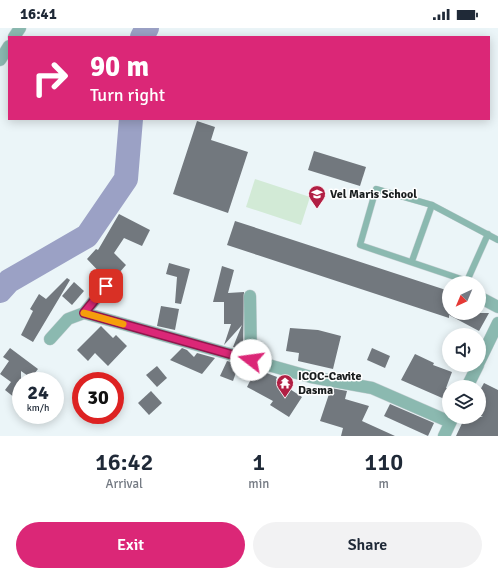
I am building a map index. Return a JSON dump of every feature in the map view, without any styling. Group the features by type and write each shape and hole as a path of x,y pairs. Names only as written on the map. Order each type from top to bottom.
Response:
{"street":[{"path":"0,60 8,48"},
{"path":"50,339 68,319 84,313 106,286"},
{"path":"250,296 251,360"},
{"path":"486,301 498,307"},
{"path":"84,313 311,377 372,388 442,416"},
{"path":"486,348 498,323"},
{"path":"444,436 450,424"}],"lane":[{"path":"488,234 467,281 412,261 360,245 376,189 432,205 488,234 498,240"},
{"path":"412,261 432,205"}],"green space":[{"path":"255,179 310,197 301,225 246,207"}],"building":[{"path":"197,121 215,127 211,140 248,152 228,213 173,194"},
{"path":"314,151 366,167 360,186 308,170"},
{"path":"119,214 150,230 142,246 124,238 114,253 126,265 112,281 106,279 87,259 96,249 98,250"},
{"path":"235,221 442,289 442,316 227,245"},
{"path":"169,263 190,269 181,304 175,303 177,277 166,274"},
{"path":"222,266 234,270 228,293 244,292 243,350 233,347 242,325 224,345 231,324 224,324 224,302 213,302"},
{"path":"67,278 70,280 33,342 21,335 33,311 30,309 39,294 46,299"},
{"path":"74,282 84,291 72,305 62,296"},
{"path":"161,306 179,309 175,330 157,326"},
{"path":"458,320 485,320 481,328 473,328"},
{"path":"101,326 113,338 116,335 127,346 108,366 95,353 88,361 77,350"},
{"path":"290,328 318,330 341,336 333,369 298,361 299,353 286,351"},
{"path":"10,348 38,369 36,372 12,372 12,396 5,390 11,382 0,374 9,361 3,357"},
{"path":"182,348 187,350 194,357 197,353 215,358 202,374 170,360"},
{"path":"372,348 390,356 385,368 367,360"},
{"path":"415,354 434,363 433,365 442,368 442,372 452,372 449,380 442,380 442,398 401,380"},
{"path":"227,361 239,364 233,381 220,376"},
{"path":"157,366 167,378 157,387 146,375"},
{"path":"256,369 277,377 276,380 302,397 289,417 270,405 273,401 247,387"},
{"path":"486,384 498,390 498,436 456,436 462,424 486,424"},
{"path":"331,388 347,391 345,399 369,406 362,421 395,436 341,436 343,428 320,421"},
{"path":"151,391 162,403 149,415 138,403"},
{"path":"390,404 434,423 428,436 384,416"}],"waterway":[{"path":"143,36 147,28"},
{"path":"0,291 9,281 87,236 126,179 131,120"}],"slow traffic":[{"path":"84,313 123,324"}],"place":[{"name":"Vel Maris School","path":"317,209"},
{"name":"ICOC-Cavite Dasma","path":"285,398"}],"route":[{"path":"106,286 84,313 251,360"}]}
